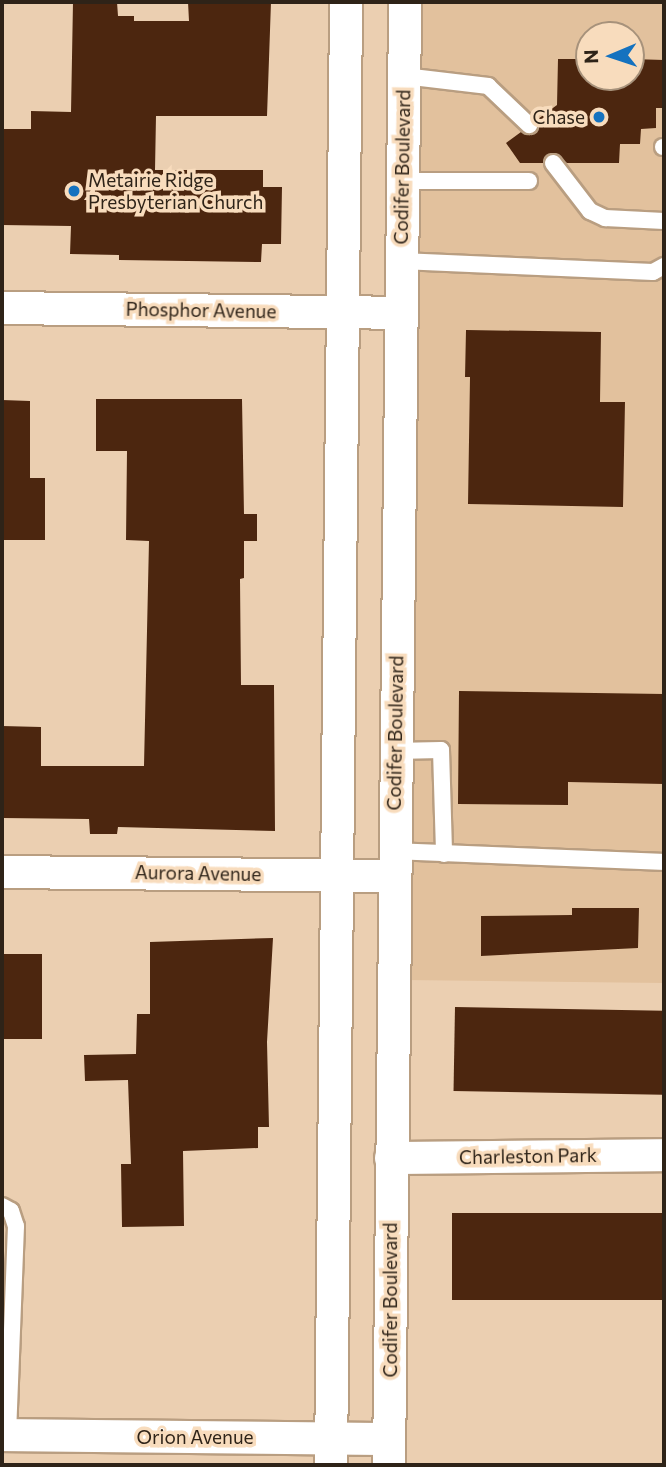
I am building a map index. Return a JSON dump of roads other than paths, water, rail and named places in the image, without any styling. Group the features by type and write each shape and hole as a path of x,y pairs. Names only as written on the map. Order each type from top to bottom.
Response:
{"street":[{"path":"331,1452 346,2"},
{"name":"Codifer Boulevard","path":"389,1452 405,2"},
{"name":"Phosphor Avenue","path":"2,309 400,313"},
{"name":"Aurora Avenue","path":"2,872 337,875 394,863"},
{"name":"Charleston Park","path":"391,1158 664,1155"},
{"name":"Orion Avenue","path":"5,1435 331,1452 389,1452"}],"lane":[{"path":"404,76 469,80 505,99 529,125"},
{"path":"553,163 590,211 605,218 664,221"},
{"path":"402,181 529,181"},
{"path":"401,261 658,269"},
{"path":"395,751 441,750 444,855"},
{"path":"394,863 444,855 664,862"},
{"path":"2,1206 11,1211 16,1226 5,1435"}],"place":[{"name":"Chase","path":"599,117"},
{"name":"Metairie Ridge Presbyterian Church","path":"74,191"}]}
